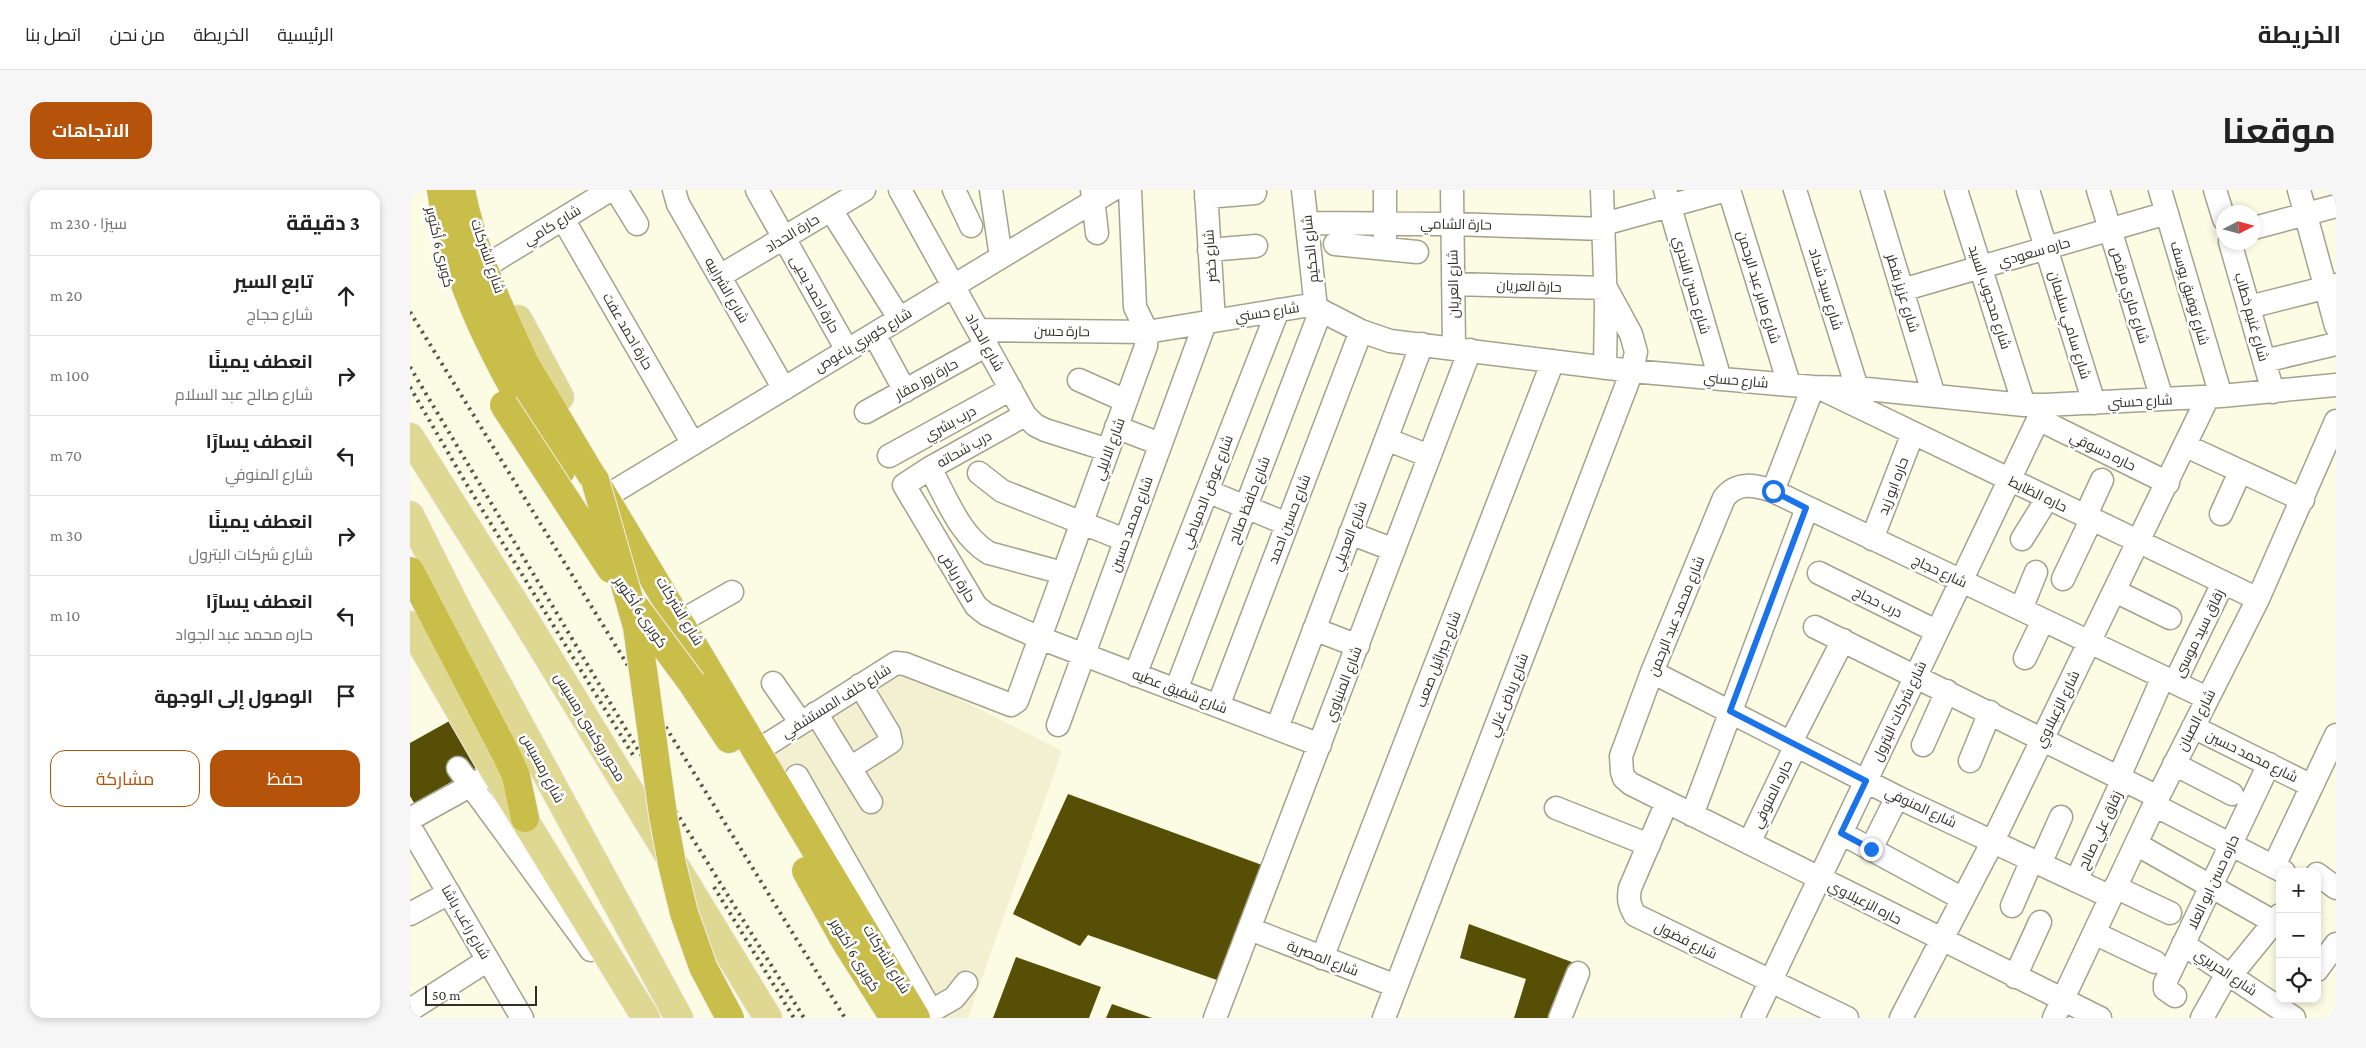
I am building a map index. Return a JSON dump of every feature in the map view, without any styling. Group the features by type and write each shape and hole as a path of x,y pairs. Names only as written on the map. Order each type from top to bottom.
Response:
{"highway":[{"name":"كوبرى 6 أكتوبر","path":"428,190 443,274 465,333 504,405 639,612 726,733 845,941 894,1018"},
{"path":"441,190 452,249 480,323 506,376 594,487 637,627 672,864 684,913 703,967 730,1018"},
{"name":"كوبرى 6 أكتوبر","path":"461,190 478,254 500,310 525,364 594,487 925,1016"},
{"path":"410,571 496,731 516,776 525,818"}],"main road":[{"name":"شارع الشركات","path":"468,190 484,251 500,295 516,329 605,484 925,1016"},
{"name":"شارع الشركات","path":"474,190 494,261 514,311 538,360 594,487 690,616 819,824 925,1016"},
{"name":"محور روكسى رمسيس","path":"410,437 526,621 768,1018"},
{"name":"شارع رمسيس","path":"410,515 460,614 679,1018"},
{"path":"410,625 495,772 525,818 646,1018"},
{"path":"637,943 668,974 698,1018"}],"street":[{"name":"شارع كامي","path":"494,261 610,190"},
{"path":"616,190 637,224"},
{"name":"شارع الشرابيه","path":"674,190 678,204 784,389"},
{"name":"حارة احمد يحيى","path":"757,190 847,350"},
{"name":"حارة الحداد","path":"720,276 864,190"},
{"name":"شارع الحداد","path":"900,190 1026,415 1035,425 1045,430 1108,450"},
{"path":"954,190 971,226"},
{"path":"991,190 1001,257"},
{"path":"1130,190 1135,307 1147,332"},
{"name":"شارع الحكيم","path":"1303,190 1319,309"},
{"path":"1385,190 1385,249"},
{"name":"شارع العريان","path":"1452,190 1453,284 1462,349"},
{"path":"1602,190 1606,288 1604,368"},
{"name":"حارة الشامي","path":"1307,223 1604,226 1667,198 1728,190"},
{"name":"شارع صابر عبد الرحمن","path":"1728,190 1788,384"},
{"name":"شارع سيد شداد","path":"1795,190 1858,388"},
{"name":"شارع عزيز بقطر","path":"1872,190 1934,396"},
{"name":"شارع محجوب السيد","path":"1956,190 1980,267 2036,410"},
{"name":"شارع سامي سليمان","path":"2028,190 2094,403"},
{"name":"شارع ماري مرقص","path":"2098,190 2162,400"},
{"name":"شارع توفيق يوسف","path":"2160,190 2214,396"},
{"path":"2215,190 2220,205"},
{"path":"2299,190 2305,214 2331,286 2336,326"},
{"path":"1206,194 1255,193"},
{"name":"شارع كوبري باغوص","path":"594,487 692,444 1001,257 1099,194"},
{"path":"1097,232 1099,194"},
{"name":"شارع خضر","path":"1206,194 1209,250 1209,322"},
{"name":"شارع حسن البندري","path":"1667,198 1720,379"},
{"path":"2261,226 2336,206"},
{"path":"831,210 899,318"},
{"name":"حاره سعودي","path":"1902,290 2167,214"},
{"name":"حارة احمد عفت","path":"562,219 692,444"},
{"path":"1335,244 1417,252"},
{"path":"1209,250 1256,246"},
{"name":"شارع غنيم خطاب","path":"2232,250 2273,392"},
{"name":"حارة العريان","path":"1453,284 1606,288"},
{"path":"2249,307 2331,286"},
{"name":"شارع رياض غالي","path":"1384,1018 1632,371 1636,352 1631,334 1606,288"},
{"name":"شارع حسني","path":"1147,332 1304,306 1319,309 1361,331 1390,341 1632,371 1816,387 1858,388 2036,410 2094,403 2273,392 2336,385"},
{"name":"شارع حافظ صالح","path":"1176,690 1319,309"},
{"name":"شارع عوض الدمياطي","path":"1136,675 1278,310"},
{"name":"شارع محمد حسين","path":"1058,725 1160,444 1209,322"},
{"name":"شارع حسين احمد","path":"1218,706 1361,331"},
{"name":"حارة حسن","path":"982,338 1147,332"},
{"name":"شارع الاليلي","path":"1017,701 1146,346 1147,332"},
{"path":"874,334 905,391"},
{"name":"حارة روز مقار","path":"866,412 905,391 982,338"},
{"name":"شارع العجيلي","path":"1277,728 1422,344"},
{"path":"2264,361 2336,344"},
{"name":"شارع المنياوي","path":"1216,1018 1429,456 1462,349"},
{"name":"شارع جبرائيل صعب","path":"1322,958 1553,361"},
{"path":"1079,380 1126,401"},
{"path":"1773,491 1816,387"},
{"name":"حاره الظابط","path":"1816,387 2046,499 2258,599"},
{"name":"درب بشري","path":"889,456 1011,389"},
{"name":"شارع الزعبلاوي","path":"1901,1018 1993,841 2186,446 2214,396"},
{"name":"شارع شركات البترول","path":"1753,1018 2009,480 2036,410"},
{"name":"حاره دسوقي","path":"2036,410 2168,483"},
{"name":"درب شحاته","path":"904,485 930,468 1026,415"},
{"name":"شارع الصبان","path":"2058,1009 2174,764 2258,599 2336,421"},
{"path":"1116,427 1160,444"},
{"name":"حاره ابو زيد","path":"1872,539 1913,433"},
{"path":"1386,439 1429,456"},
{"path":"2186,446 2303,500"},
{"path":"930,468 959,522 979,547 989,554 1064,573"},
{"path":"2221,514 2240,472"},
{"path":"980,473 1002,491 1125,540"},
{"path":"2062,579 2102,480"},
{"name":"حارة رياض","path":"904,485 976,606 986,614 1040,638"},
{"name":"شارع محمد عبد الرحمن","path":"1631,784 1624,778 1621,756 1652,672 1724,498 1735,488 1742,486 1760,486 1773,491"},
{"name":"شارع حجاج","path":"1773,491 2207,698"},
{"path":"1207,492 1287,524"},
{"path":"2022,539 2046,499"},
{"path":"1692,815 1806,508"},
{"path":"1350,533 1394,550"},
{"name":"درب حجاج","path":"1819,572 1936,631"},
{"path":"2021,609 2036,572"},
{"name":"زقاق سيد موسى","path":"2121,778 2169,680 2223,583"},
{"path":"2115,591 2170,618"},
{"path":"690,616 732,592"},
{"path":"2025,658 2043,620"},
{"path":"1815,627 2121,778 2156,801 2277,868"},
{"path":"1314,629 1358,646"},
{"name":"شارع شفيق عطيه","path":"1040,638 1320,745"},
{"name":"حاره المنوفي","path":"1749,843 1843,640"},
{"name":"شارع خلف المستشفي","path":"768,744 892,665 900,663 1010,705 1017,701"},
{"name":"شارع المنوفي","path":"1652,672 1897,797 2076,881 2113,892 2170,913"},
{"path":"773,683 808,718 850,768 871,802"},
{"path":"850,768 891,742 888,733 860,685"},
{"path":"1923,745 1947,691"},
{"path":"1970,761 1990,712"},
{"name":"شارع محمد حسين","path":"2193,727 2312,786"},
{"path":"2279,868 2312,786 2336,735"},
{"path":"2174,764 2232,794"},
{"name":"حاره حسن ابو العلا","path":"2175,996 2165,989 2164,986 2269,764"},
{"path":"410,819 465,777 495,772"},
{"path":"797,776 819,824"},
{"path":"465,777 640,1018"},
{"name":"زقاق علي صالح","path":"2076,881 2121,778"},
{"name":"حاره الزعبلاوي","path":"1631,784 2015,977 2058,1009 2100,1018"},
{"path":"1871,849 1897,797"},
{"name":"شارع فضول","path":"1667,802 1628,897 1630,907 1635,914 1846,1018"},
{"path":"1556,808 1649,845"},
{"path":"2012,906 2061,818"},
{"name":"شارع راغب باشا","path":"410,827 522,1018"},
{"path":"1841,833 1963,899"},
{"path":"2136,844 2276,917"},
{"path":"2321,877 2336,888"},
{"path":"410,914 448,893"},
{"path":"2202,1018 2230,974 2276,919"},
{"path":"2015,977 2040,922"},
{"name":"شارع المصرية","path":"1250,929 1396,986"},
{"path":"2094,933 2155,962"},
{"name":"شارع الحريري","path":"2183,944 2292,1010"},
{"path":"2321,965 2336,944"},
{"path":"413,1018 410,1011 488,960"},
{"path":"1560,1018 1578,973"},
{"path":"925,1016 954,998 966,983"}],"shaded area":[{"path":"898,668 1062,751 968,1018 913,1018 760,762"}],"building":[{"path":"453,719 479,766 414,803 410,796 410,743"},
{"path":"1068,794 1262,865 1217,980 1088,935 1080,946 1013,914"},
{"path":"1469,924 1577,964 1554,1018 1514,1018 1526,979 1460,958"},
{"path":"1016,957 1101,987 1089,1018 993,1018"},
{"path":"1112,1004 1152,1018 1106,1018"}],"railway":[{"path":"410,312 845,1018"},
{"path":"410,367 655,778 804,1018"},
{"path":"410,387 464,480 633,755"},
{"path":"714,887 794,1018"}],"route":[{"path":"1773,491 1806,508 1730,711 1866,781 1841,833 1871,849"}]}
